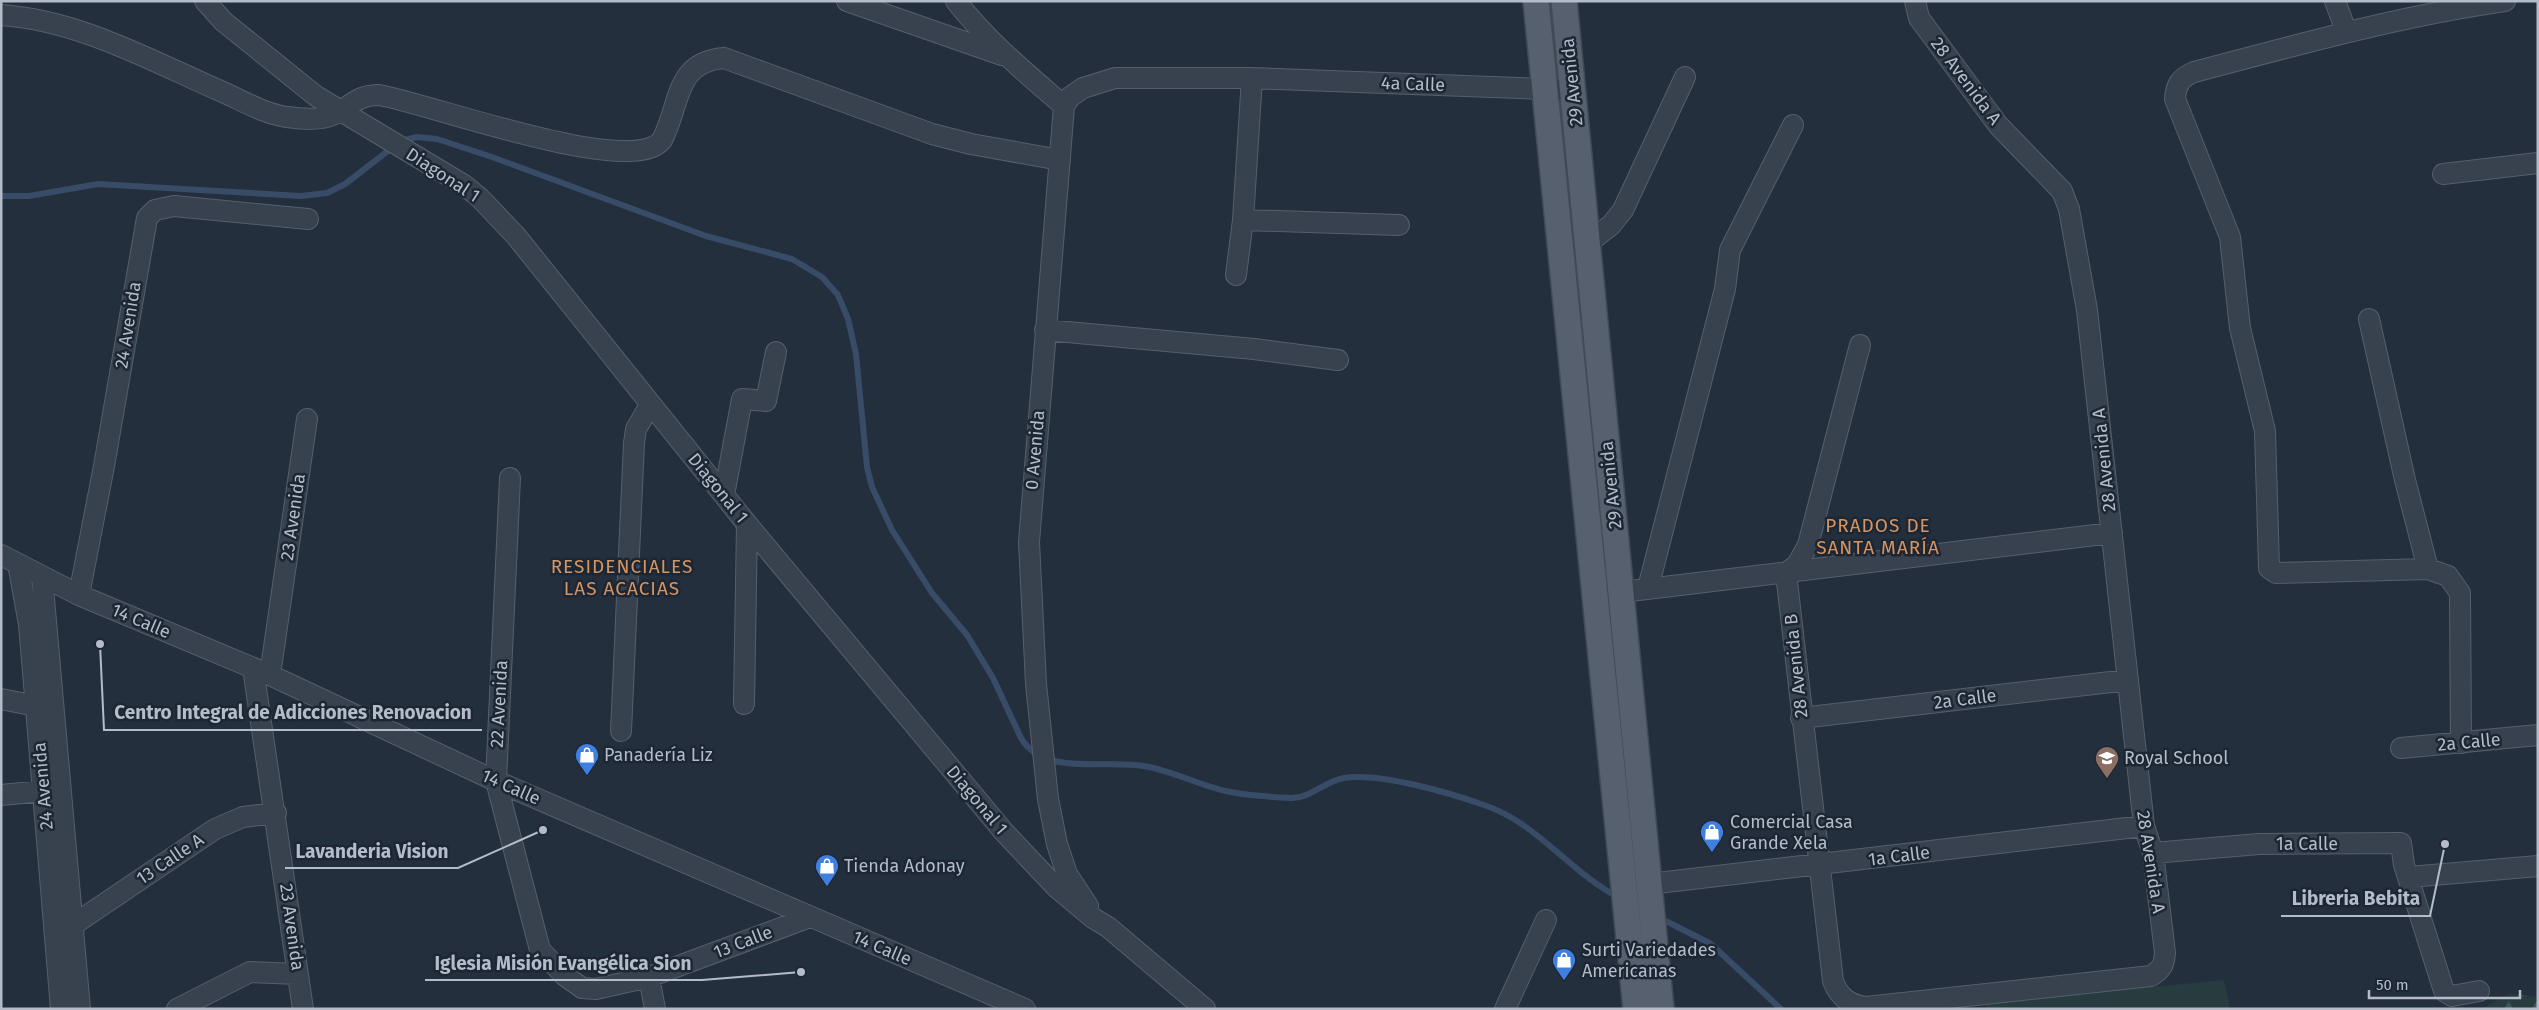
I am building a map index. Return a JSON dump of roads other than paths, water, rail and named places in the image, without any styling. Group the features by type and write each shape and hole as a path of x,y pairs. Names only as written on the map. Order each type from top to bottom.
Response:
{"main road":[{"name":"29 Avenida","path":"1536,1 1636,1009"},
{"name":"29 Avenida","path":"1564,1 1661,1009"}],"street":[{"name":"Diagonal 1","path":"205,1 224,22 316,96 474,192 516,236 569,299 650,405 747,524 1004,832 1056,888 1092,918 1108,927 1205,1009"},
{"path":"847,1 1006,56"},
{"path":"956,1 969,18 1006,56 1064,106"},
{"name":"28 Avenida A","path":"1915,1 1919,18 1998,125 2062,192 2066,200 2087,310 2144,826 2153,853 2165,953 2164,963 2160,970 2151,976 1973,1002"},
{"path":"2335,1 2346,31"},
{"path":"2461,743 2460,593 2458,587 2448,576 2428,569 2276,573 2270,570 2268,565 2265,431 2240,328 2230,237 2175,99 2179,82 2194,72 2346,31 2445,9 2505,1"},
{"path":"1,15 47,22 107,41 273,114 316,119 340,111 362,97 379,95 525,135 618,152 646,150 658,145 662,140 688,73 702,61 724,58 932,134 971,144 1060,160"},
{"path":"1588,243 1611,225 1623,210 1685,77"},
{"name":"4a Calle","path":"1064,106 1070,97 1083,88 1115,78 1252,78 1573,90"},
{"path":"1236,275 1243,220 1252,78"},
{"name":"0 Avenida","path":"1064,106 1029,542 1037,691 1048,798 1057,844 1067,874 1092,911 1108,927"},
{"path":"1648,588 1725,289 1730,250 1793,125"},
{"path":"2443,174 2538,163"},
{"name":"24 Avenida","path":"79,595 104,466 147,218 155,210 174,206 308,219"},
{"path":"1243,220 1399,225"},
{"path":"2369,319 2405,480 2428,569"},
{"path":"1045,330 1254,349 1338,360"},
{"path":"1786,572 1797,565 1808,545 1860,345"},
{"path":"724,495 742,399 766,401 776,352"},
{"path":"621,731 634,443 639,422 650,405"},
{"name":"23 Avenida","path":"303,1009 276,813 261,671 308,419"},
{"name":"22 Avenida","path":"510,478 496,781 537,942 544,956 564,975"},
{"path":"744,704 747,524"},
{"path":"1622,592 2112,533"},
{"name":"24 Avenida","path":"9,560 29,624 61,1009"},
{"name":"14 Calle","path":"9,560 79,595 261,671 496,781 1025,1009"},
{"name":"28 Avenida B","path":"1786,572 1801,718 1833,981 1843,998 1850,1003 1866,1007 1973,1002"},
{"name":"24 Avenida","path":"42,576 80,1008"},
{"name":"2a Calle","path":"1801,718 2128,680"},
{"path":"1,699 36,706"},
{"name":"2a Calle","path":"2401,748 2538,735"},
{"path":"1,795 43,791"},
{"name":"13 Calle A","path":"73,925 215,829 243,817 276,813"},
{"name":"1a Calle","path":"1623,887 1649,888 2144,826"},
{"name":"1a Calle","path":"2153,853 2202,847 2259,844 2402,843 2409,877"},
{"path":"2479,991 2456,996 2447,994 2444,991 2409,877 2538,866"},
{"name":"13 Calle","path":"564,975 589,990 650,977 810,917"},
{"path":"1504,1009 1546,920"},
{"path":"177,1009 250,972 298,974"},
{"path":"650,977 655,1009"},
{"path":"76,1009 80,1008"}],"waterway":[{"path":"1,196 29,196 98,184 301,196 327,193 345,184 401,141 417,137 437,139 492,157 706,236 792,259 822,277 838,295 848,319 856,354 867,467 872,487 892,530 932,593 967,635 993,678 1021,738 1031,750 1045,758 1060,762 1077,764 1129,764 1155,768 1209,787 1254,795 1299,797 1331,782 1344,778 1359,777 1395,781 1434,790 1470,800 1503,813 1537,835 1584,874 1618,897"},
{"path":"1658,917 1711,944 1781,1009"}],"place":[{"name":"Centro Integral de Adicciones Renovacion","path":"100,644"},
{"name":"Panadería Liz","path":"587,776"},
{"name":"Royal School","path":"2107,779"},
{"name":"Lavanderia Vision","path":"543,830"},
{"name":"Libreria Bebita","path":"2445,844"},
{"name":"Comercial Casa Grande Xela","path":"1712,853"},
{"name":"Tienda Adonay","path":"827,887"},
{"name":"Iglesia Misión Evangélica Sion","path":"801,972"},
{"name":"Surti Variedades Americanas","path":"1564,981"}],"district":[{"name":"PRADOS DE SANTA MARÍA","path":"1878,536"},
{"name":"RESIDENCIALES LAS ACACIAS","path":"622,577"}]}
